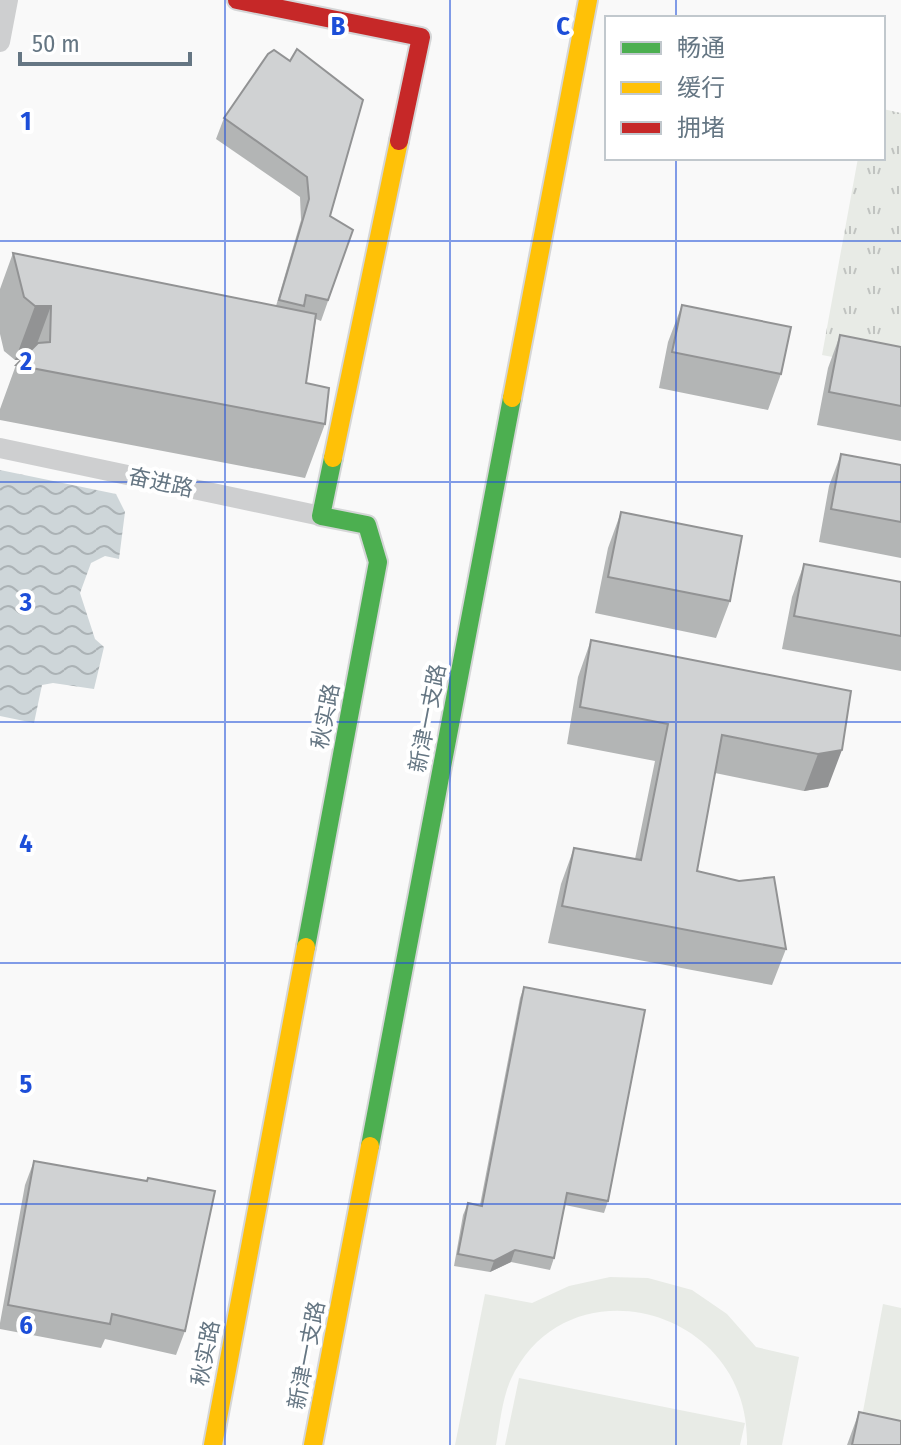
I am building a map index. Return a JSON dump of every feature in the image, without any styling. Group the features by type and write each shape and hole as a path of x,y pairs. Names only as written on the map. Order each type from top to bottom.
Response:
{"street":[{"path":"0,42 8,0"},
{"path":"237,0 421,37 321,516"},
{"name":"新津一支路","path":"313,1445 588,0"},
{"name":"奋进路","path":"0,448 321,516"},
{"name":"秋实路","path":"213,1445 378,562 367,525 321,516"}],"green space":[{"path":"885,109 901,113 901,370 822,355 858,160 885,160"},
{"path":"610,1277 648,1278 692,1290 727,1314 756,1347 799,1357 782,1445 747,1445 740,1398 720,1360 689,1332 652,1315 611,1311 572,1319 537,1342 511,1379 503,1403 496,1445 455,1445 485,1294 532,1303 569,1286"},
{"path":"883,1304 901,1308 901,1429 861,1422"},
{"path":"519,1378 745,1423 740,1445 505,1445"}],"water":[{"path":"0,470 116,494 125,512 119,559 105,556 91,563 80,593 95,639 104,647 94,689 53,683 42,685 34,723 0,716"}],"building":[{"path":"297,49 363,100 330,216 353,230 328,300 306,295 304,306 279,300 309,199 307,177 224,118 268,54 274,50 290,61"},
{"path":"13,253 316,314 306,383 329,388 325,424 16,365 38,343 50,342 51,306 35,306 24,297"},
{"path":"682,305 791,327 781,374 672,352"},
{"path":"840,335 901,347 901,406 829,392"},
{"path":"841,454 901,465 901,522 831,509"},
{"path":"621,512 742,536 730,601 608,577"},
{"path":"804,564 901,582 901,636 794,616"},
{"path":"591,640 851,691 842,750 818,754 722,735 697,871 739,881 774,877 786,949 562,906 574,848 641,860 668,724 580,707"},
{"path":"524,987 645,1010 608,1201 567,1193 554,1258 515,1250 494,1261 458,1254 468,1203 482,1206"},
{"path":"34,1161 215,1191 185,1331 112,1314 110,1324 8,1305"},
{"path":"859,1412 901,1421 901,1445 852,1445"}],"traffic: fast":[{"path":"370,1146 512,398"},
{"path":"306,947 378,562 367,525 321,516 333,458"}],"traffic: slow":[{"path":"512,398 588,0"},
{"path":"333,458 399,141"},
{"path":"213,1445 306,947"},
{"path":"313,1445 370,1146"}],"traffic: jam":[{"path":"237,0 421,37 399,141"}]}
